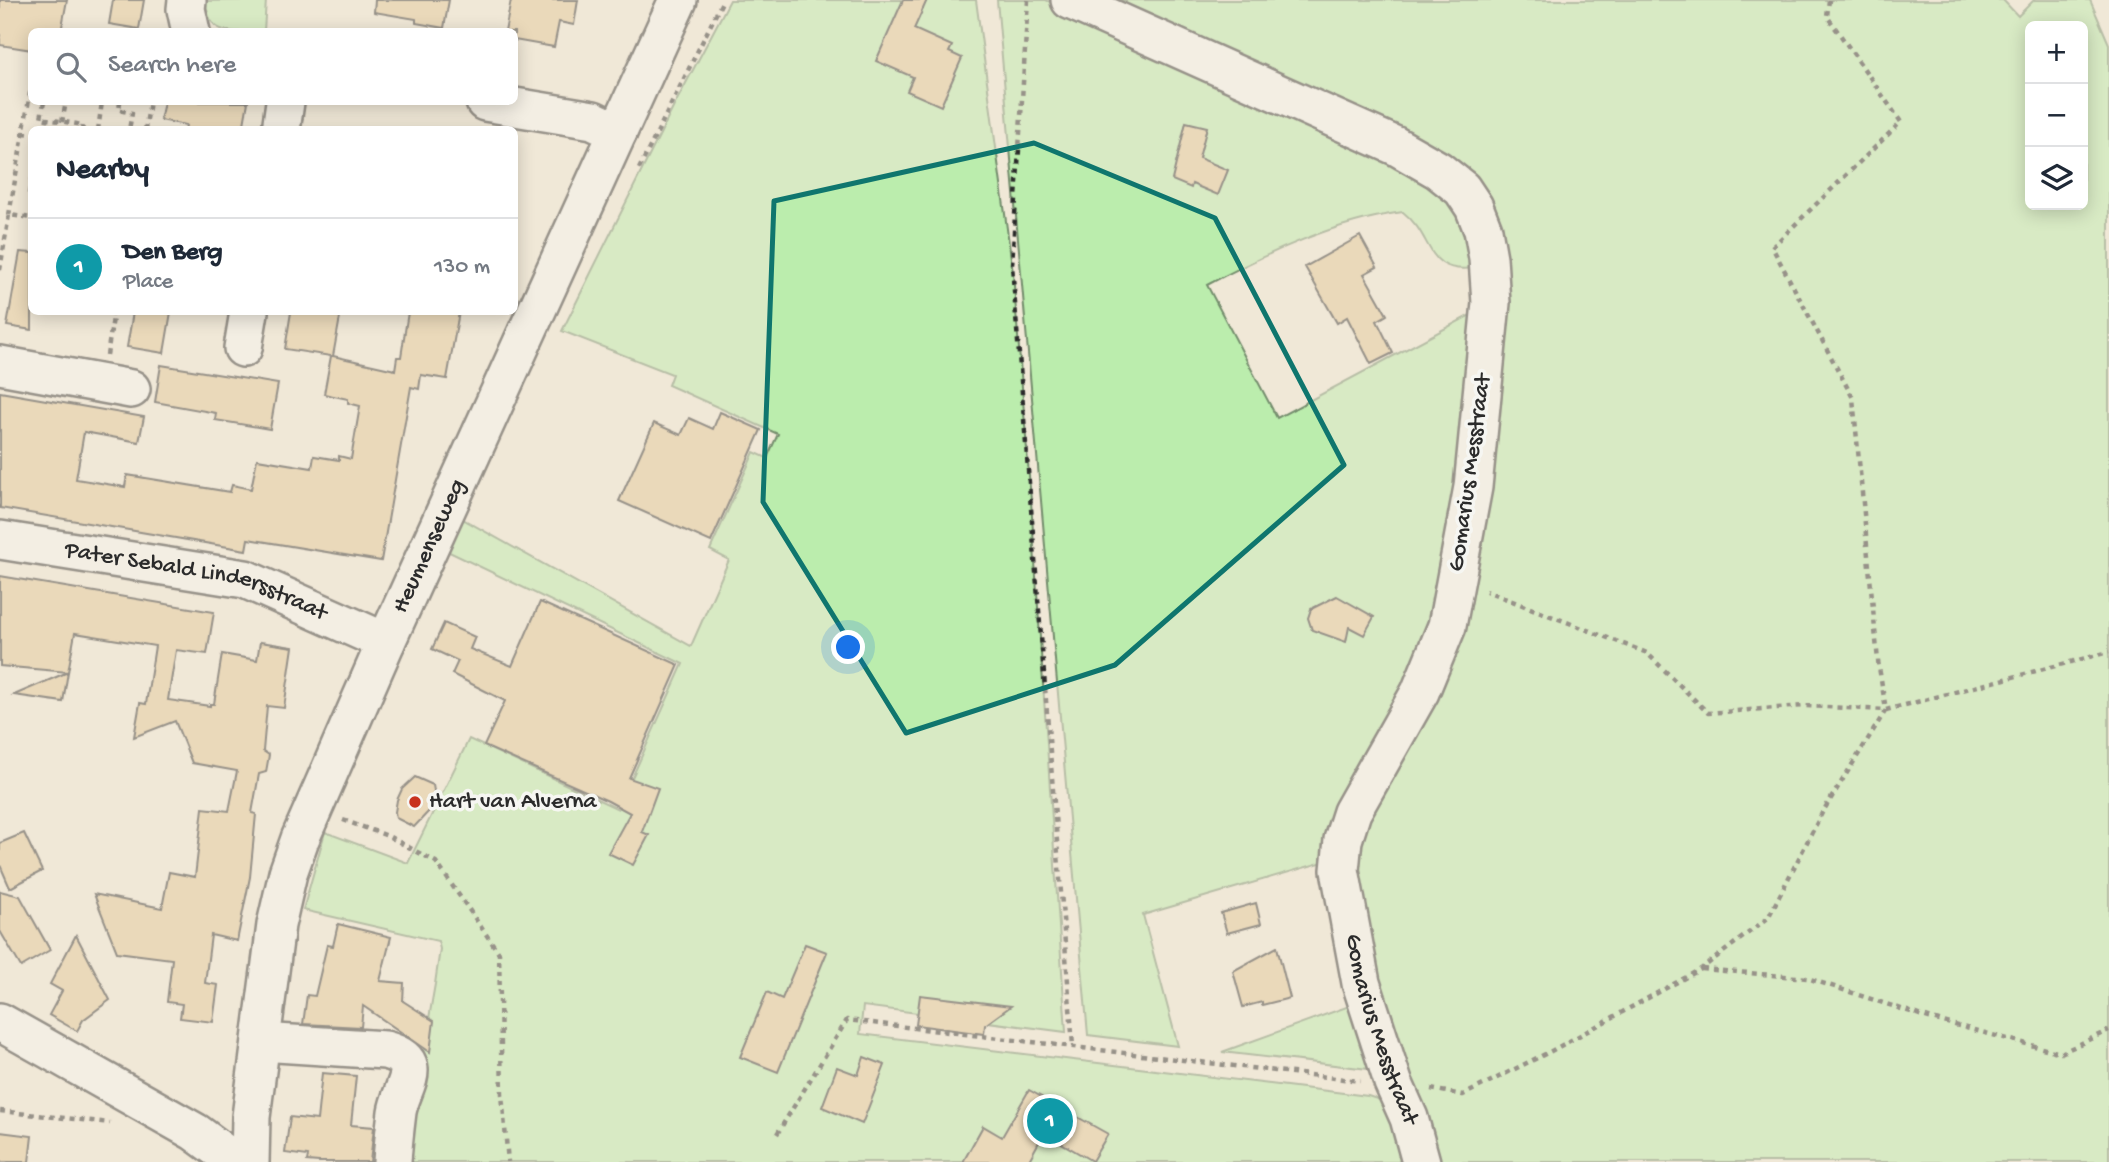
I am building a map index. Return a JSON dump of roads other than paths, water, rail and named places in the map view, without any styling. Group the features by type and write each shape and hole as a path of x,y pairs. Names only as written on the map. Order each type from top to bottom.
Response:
{"street":[{"path":"187,0 190,28"},
{"name":"Heumenseweg","path":"228,1159 251,1117 280,906 288,873 313,809 387,642 678,0"},
{"name":"Gomarius Messtraat","path":"1070,0 1396,146 1438,170 1462,188 1474,207 1483,230 1491,303 1473,487 1447,626 1420,692 1357,803 1343,840 1340,870 1361,983 1422,1162"},
{"path":"282,126 285,105"},
{"path":"503,105 593,120 618,132"},
{"path":"243,348 248,315"},
{"path":"0,365 116,386"},
{"name":"Pater Sebald Lindersstraat","path":"0,540 245,579 387,642"},
{"path":"0,1022 195,1132 228,1159"},
{"path":"261,1042 385,1050 393,1052 406,1062 410,1072 409,1082 397,1111 392,1162"}],"place":[{"name":"Hart van Alverna","path":"415,802"},
{"name":"Den Berg","path":"1050,1121"}]}
